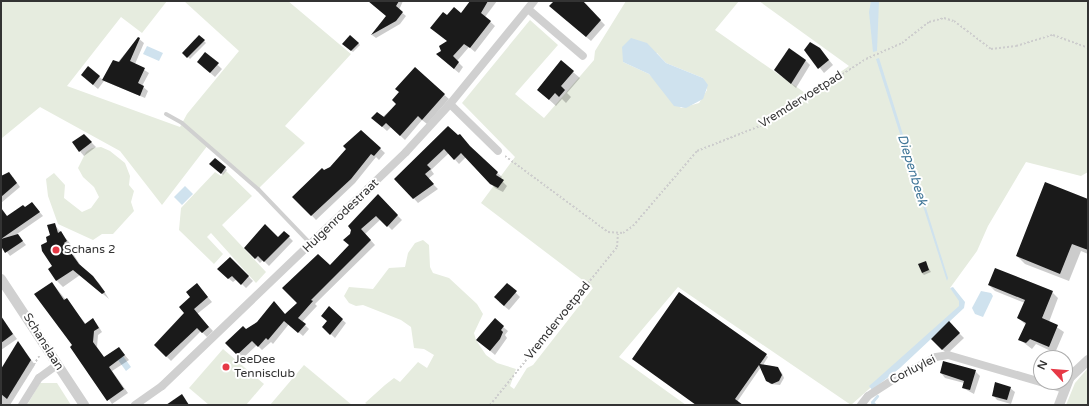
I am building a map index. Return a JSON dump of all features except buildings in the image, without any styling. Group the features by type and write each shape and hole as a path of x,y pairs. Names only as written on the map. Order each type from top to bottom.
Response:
{"street":[{"name":"Hulgenrodestraat","path":"135,405 162,386 406,152 450,104 534,1"},
{"path":"528,9 583,56"},
{"path":"450,104 498,151"},
{"name":"Schanslaan","path":"1,279 84,405"},
{"name":"Corluylei","path":"860,405 868,396 894,379 936,358 948,355 1033,380"},
{"path":"1073,376 1078,368 1088,360"},
{"path":"22,405 39,378 57,366"},
{"path":"1059,405 1064,390"}],"lane":[{"path":"166,114 182,123 258,189 311,244"}],"path":[{"name":"Vremdervoetpad","path":"490,405 617,247 618,234 633,226 689,158 697,151 765,124 866,59 890,50 925,24 944,18 962,25 982,44 991,49 1016,46 1053,35 1088,48"},
{"path":"498,151 608,232 618,234"},
{"path":"8,405 41,354"}],"shaded area":[{"path":"1,1 167,1 142,33 121,17 67,86 180,127 187,114 239,51 184,1 288,1 351,54 285,126 305,143 258,189 208,145 162,205 120,151 40,107 2,138"},
{"path":"626,1 739,1 715,30 808,95 849,66 759,1 1088,1 1088,172 1081,176 1026,162 988,226 977,251 950,288 964,305 851,405 678,287 619,357 686,405 368,405 365,403 385,385 394,378 400,382 418,362 427,368 434,355 424,349 414,348 411,327 401,320 363,305 356,306 349,303 344,296 349,287 373,289 389,268 405,267 408,253 415,243 423,240 429,245 430,267 433,273 449,278 477,304 483,314 474,333 476,340 486,355 497,363 516,369 510,386 514,389 527,368 533,365 593,288 481,203 515,157 462,103 530,20 558,45 515,94 544,118 594,60 595,51","holes":["657,53 666,63 703,78 707,90 699,103 681,108 649,74 623,62"]},
{"path":"101,147 110,151 125,163 130,176 129,185 134,191 131,202 134,211 113,234 102,234 93,240 58,224 48,196 46,179 54,173 65,185 64,198 82,212 91,208 99,197 94,187 83,177 78,168 86,152 92,148"},
{"path":"226,171 252,196 222,225 266,272 256,283 211,233 207,237 223,254 214,264 179,230 181,208 215,172 221,176"},
{"name":"JeeDee Tennisclub","path":"223,349 264,384 246,405 209,405 189,388"},
{"path":"304,365 352,405 270,405"},
{"path":"1088,368 1088,405 1066,405 1075,383"},
{"path":"40,383 57,383 71,405 27,405"}],"water":[{"path":"871,1 879,1 877,51 873,52 869,12"},
{"path":"631,38 647,43 666,63 703,78 708,85 703,99 686,108 674,106 649,74 623,62 622,47"},
{"path":"147,46 163,53 159,61 143,54"},
{"path":"879,58 948,278 947,281 876,59"},
{"path":"185,186 193,194 182,205 174,197"},
{"path":"953,287 965,302 964,308 900,368 872,390 869,386 959,306 959,301 950,288"},
{"path":"981,291 991,293 993,296 983,317 975,314 972,308"},
{"path":"123,356 131,367 126,371 118,360"}],"waterway":[{"name":"Diepenbeek","path":"875,405 872,402 877,396"}],"place":[{"name":"Schans 2","path":"56,250"},
{"name":"JeeDee Tennisclub","path":"226,367"}]}
